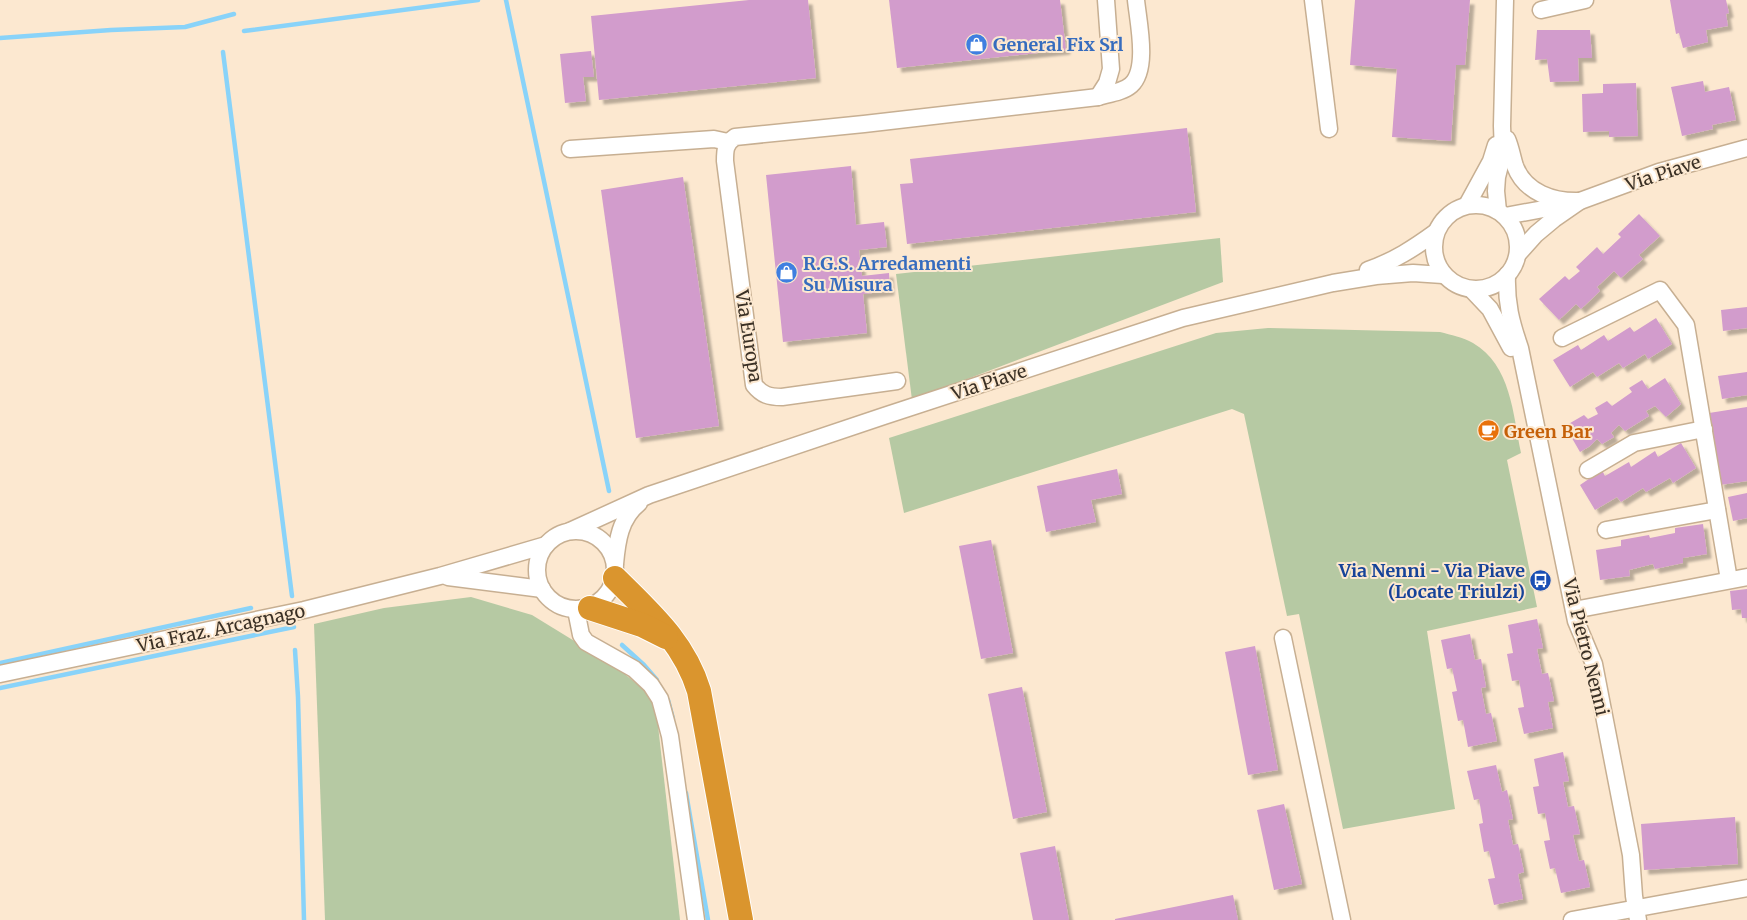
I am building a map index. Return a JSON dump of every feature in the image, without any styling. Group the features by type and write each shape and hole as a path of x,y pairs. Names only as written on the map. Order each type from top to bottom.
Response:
{"highway":[{"path":"615,571 676,643 694,672 741,920"},
{"path":"583,609 642,625 676,643"}],"street":[{"path":"1098,96 1107,83 1111,69 1106,0"},
{"path":"570,149 714,139 728,142 735,137 864,124 1098,96 1124,89 1132,84 1139,71 1141,54 1136,0"},
{"path":"1313,0 1329,129"},
{"path":"1501,213 1496,191 1503,153 1505,0"},
{"path":"1541,10 1585,0"},
{"path":"1502,126 1516,167 1526,185 1541,194 1574,202"},
{"path":"1466,205 1491,162 1502,126"},
{"name":"Via Europa","path":"728,142 725,150 725,161 754,385 760,392 770,397 782,397 898,381"},
{"name":"Via Piave","path":"1333,282 1413,273 1443,275 1456,285 1472,290 1488,288 1507,275 1516,262 1518,254 1536,234 1574,202 1659,172 1747,149"},
{"path":"1501,213 1549,208 1574,202"},
{"path":"1466,205 1484,205 1501,213 1510,222 1516,235 1518,254"},
{"name":"Via Piave","path":"546,546 553,539 649,495 1183,318 1333,282 1390,263 1411,251 1436,232 1446,216 1466,205"},
{"path":"1436,232 1433,248 1434,256 1443,275"},
{"name":"Via Pietro Nenni","path":"1507,275 1506,292 1510,318 1520,348 1576,621 1594,664 1631,855 1637,914"},
{"name":"Via Pietro Nenni","path":"1472,290 1490,309 1503,331 1517,359 1532,404"},
{"path":"1562,338 1660,290 1686,325 1730,580"},
{"path":"1588,470 1634,443 1704,429"},
{"name":"Via Piave","path":"583,609 599,603 612,587 620,531 625,519 633,508 649,495"},
{"path":"1606,530 1718,510"},
{"path":"570,531 583,531 600,539 612,553 615,571"},
{"path":"546,546 540,555 537,567 538,578 548,598 566,608 583,609 581,635 586,642 634,669 651,685 660,699 670,736 696,920"},
{"name":"Via Fraz. Arcagnago","path":"0,674 304,610 440,576 546,546"},
{"path":"440,576 542,589"},
{"path":"1574,610 1747,577"},
{"path":"1283,638 1342,920"},
{"path":"1572,920 1637,914 1747,888"}],"green space":[{"path":"1220,238 1223,282 912,400 896,274"},
{"path":"1268,328 1440,332 1473,343 1486,352 1503,377 1512,407 1521,453 1507,460 1537,607 1427,631 1455,809 1343,829 1299,614 1287,616 1244,414 1232,409 904,513 889,438 1216,333"},
{"path":"471,597 532,615 615,666 655,699 680,920 325,920 314,624 384,608"}],"building":[{"path":"749,0 808,0 816,78 599,100 591,16"},
{"path":"889,0 1060,0 1066,50 897,68"},
{"path":"1355,0 1470,0 1465,65 1456,65 1451,141 1392,137 1397,69 1350,65"},
{"path":"1670,0 1726,0 1729,13 1726,14 1728,26 1706,30 1708,42 1683,48 1679,33 1676,34"},
{"path":"1537,30 1590,30 1592,58 1578,58 1579,81 1550,82 1547,59 1535,60"},
{"path":"591,51 594,77 583,77 586,101 565,103 560,54"},
{"path":"1703,81 1705,92 1729,87 1736,120 1712,125 1713,129 1682,136 1671,87"},
{"path":"1636,83 1638,136 1609,137 1609,131 1583,132 1582,94 1603,93 1603,84"},
{"path":"1187,128 1196,212 907,244 900,184 913,183 910,159"},
{"path":"851,166 856,225 884,222 887,247 859,250 862,276 889,273 890,291 863,294 867,333 783,342 766,175"},
{"path":"683,177 719,426 636,438 601,190"},
{"path":"1639,214 1660,236 1639,255 1643,259 1621,278 1614,271 1597,287 1600,291 1581,309 1576,304 1559,320 1539,299 1565,276 1569,280 1580,271 1576,267 1597,247 1603,254 1621,237 1618,234"},
{"path":"1747,307 1747,328 1723,331 1721,310"},
{"path":"1656,318 1672,344 1648,359 1645,354 1623,368 1619,363 1597,377 1593,372 1570,387 1553,360 1578,345 1581,350 1604,335 1608,341 1630,327 1634,332"},
{"path":"1747,372 1747,395 1722,399 1718,376"},
{"path":"1665,378 1681,404 1666,417 1655,406 1646,411 1649,416 1625,431 1619,425 1611,433 1614,437 1602,444 1597,439 1580,452 1565,426 1584,415 1588,419 1598,414 1595,408 1607,401 1612,406 1632,392 1629,388 1642,380 1648,389"},
{"path":"1747,407 1747,481 1720,485 1709,413"},
{"path":"1681,443 1696,468 1673,483 1670,478 1646,492 1643,488 1621,502 1617,497 1595,510 1580,485 1602,470 1605,476 1629,462 1631,467 1655,451 1658,457"},
{"path":"1117,469 1122,494 1091,500 1096,522 1046,532 1037,486"},
{"path":"1747,493 1747,518 1733,521 1728,497"},
{"path":"1703,524 1707,554 1683,558 1683,563 1655,569 1653,564 1629,570 1630,576 1600,580 1596,550 1621,546 1621,540 1649,535 1650,538 1675,533 1675,528"},
{"path":"991,540 1013,653 981,659 959,546"},
{"path":"1747,589 1747,618 1742,618 1741,609 1732,610 1730,591"},
{"path":"1537,619 1543,648 1537,649 1542,674 1548,673 1554,701 1548,702 1553,728 1524,734 1518,708 1524,707 1519,680 1512,681 1507,654 1513,653 1508,625"},
{"path":"1470,634 1475,660 1481,659 1486,687 1481,688 1486,714 1491,713 1497,741 1468,747 1463,720 1458,721 1452,692 1457,691 1452,668 1447,669 1441,640"},
{"path":"1255,646 1278,770 1248,775 1225,652"},
{"path":"1022,687 1047,812 1013,819 988,694"},
{"path":"1563,752 1569,781 1563,782 1568,807 1574,806 1580,834 1573,835 1579,861 1584,860 1590,887 1561,893 1555,868 1550,869 1544,841 1550,840 1545,813 1538,814 1533,787 1539,786 1534,759"},
{"path":"1496,765 1502,792 1507,790 1513,819 1508,820 1513,845 1518,844 1524,872 1518,874 1523,899 1494,905 1488,879 1495,878 1489,851 1484,852 1479,824 1483,823 1479,799 1474,800 1467,771"},
{"path":"1284,804 1302,884 1274,890 1257,810"},
{"path":"1735,817 1738,864 1644,870 1641,824"},
{"path":"1055,846 1069,920 1033,920 1020,853"},
{"path":"1233,895 1238,920 1115,920 1115,919"}],"waterway":[{"path":"244,31 478,0"},
{"path":"506,0 609,491"},
{"path":"0,38 185,27 234,14"},
{"path":"223,52 292,596"},
{"path":"0,663 251,608"},
{"path":"0,688 294,627"},
{"path":"622,645 657,680"},
{"path":"295,650 304,920"},
{"path":"668,700 673,719"},
{"path":"686,793 708,920"}],"place":[{"name":"General Fix Srl","path":"977,44"},
{"name":"R.G.S. Arredamenti Su Misura","path":"787,273"},
{"name":"Green Bar","path":"1488,431"},
{"name":"Via Nenni - Via Piave (Locate Triulzi)","path":"1541,580"}]}
